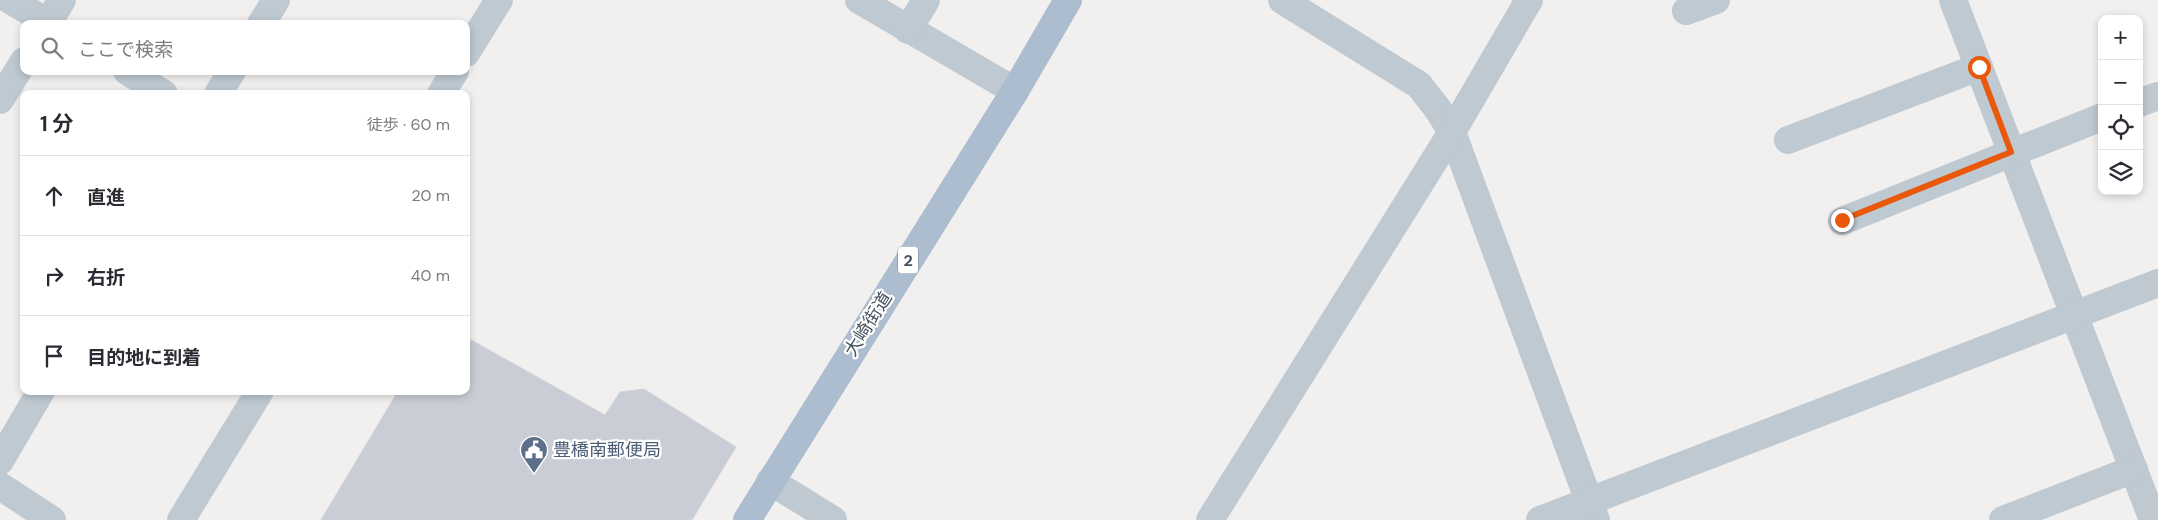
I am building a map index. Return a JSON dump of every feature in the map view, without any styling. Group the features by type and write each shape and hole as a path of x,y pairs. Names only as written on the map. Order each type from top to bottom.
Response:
{"main road":[{"name":"大崎街道","path":"747,520 1015,91 1068,0"}],"street":[{"path":"10,0 51,17"},
{"path":"264,20 276,0"},
{"path":"470,47 499,0"},
{"path":"859,0 1015,91"},
{"path":"908,30 926,0"},
{"path":"1282,0 1419,85 1437,108 1452,132 1593,511"},
{"path":"1210,520 1452,132 1529,0"},
{"path":"1686,11 1716,0"},
{"path":"1961,2 1979,67 2011,152 2074,315 2143,474 2153,520"},
{"path":"1788,140 1979,67"},
{"path":"0,100 20,68"},
{"path":"134,75 158,90"},
{"path":"220,90 230,75"},
{"path":"443,90 453,75"},
{"path":"2143,102 2158,96"},
{"path":"1842,220 2098,119"},
{"path":"1540,520 1593,511 2074,315 2158,283"},
{"path":"0,461 39,395"},
{"path":"181,520 258,395"},
{"path":"2003,520 2143,474"},
{"path":"770,481 833,520"},
{"path":"0,486 52,520"}],"building":[{"path":"470,339 605,415 620,392 644,389 736,447 692,520 321,520 396,395 470,395"}],"place":[{"name":"豊橋南郵便局","path":"534,474"}],"route":[{"path":"1842,220 2011,152 1979,67"}]}
